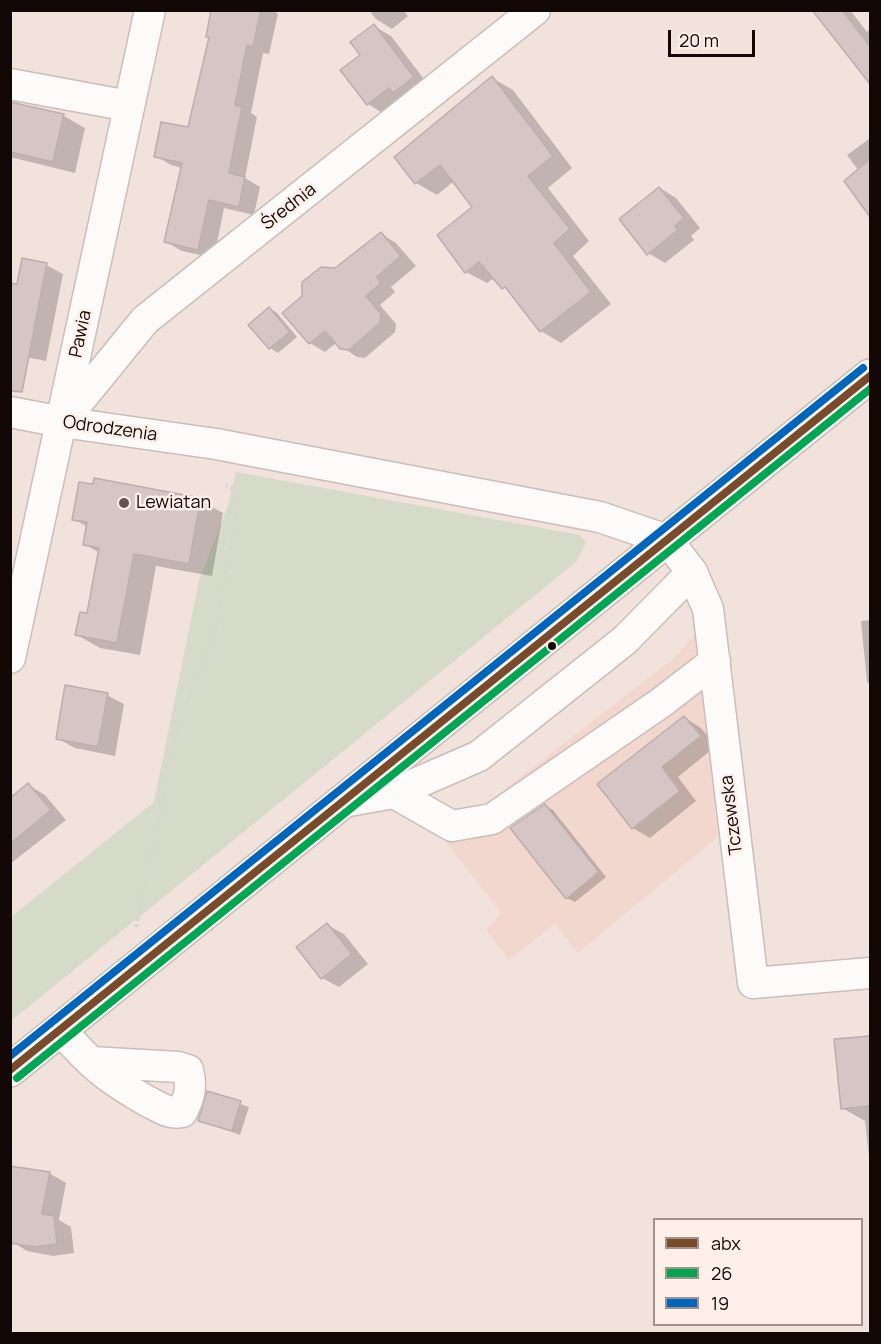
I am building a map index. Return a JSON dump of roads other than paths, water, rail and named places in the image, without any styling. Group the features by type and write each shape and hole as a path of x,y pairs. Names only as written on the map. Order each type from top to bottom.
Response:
{"main road":[{"path":"10,1070 870,376"}],"street":[{"name":"Pawia","path":"10,658 150,10"},
{"name":"Średnia","path":"62,422 145,320 535,10"},
{"path":"10,84 129,106"},
{"name":"Odrodzenia","path":"10,412 62,422 216,444 589,515 667,540"},
{"name":"Tczewska","path":"667,540 692,572 708,609 753,983 870,973"},
{"path":"343,802 394,793 479,756 625,640 692,572"},
{"path":"394,793 452,826 492,819 662,702 715,661"},
{"path":"61,1030 91,1062"}],"place":[{"name":"Lewiatan","path":"124,503"}]}
